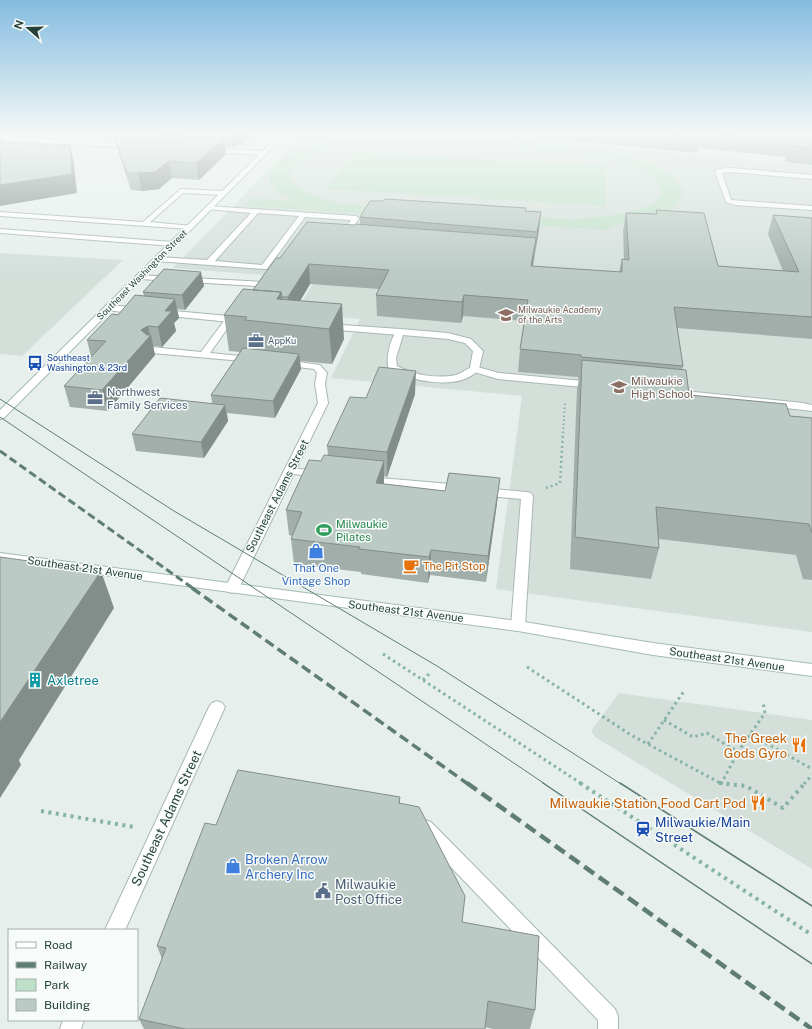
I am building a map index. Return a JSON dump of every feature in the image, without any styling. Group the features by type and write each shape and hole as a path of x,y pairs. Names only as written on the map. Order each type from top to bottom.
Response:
{"street":[{"name":"Southeast Washington Street","path":"0,416 236,181"},
{"path":"721,181 728,201 735,203 812,208"},
{"path":"144,224 181,190 224,193"},
{"path":"209,208 356,218 343,238 351,239"},
{"path":"208,263 256,211"},
{"path":"0,214 190,227"},
{"path":"159,259 264,267 303,215"},
{"path":"0,231 173,244"},
{"path":"140,277 263,284 252,301"},
{"path":"110,308 240,318 204,355"},
{"path":"318,326 400,332 448,336 468,341 478,351 474,369 459,378 429,379 403,373 392,367 391,358 400,332"},
{"path":"152,350 257,360"},
{"name":"Southeast Adams Street","path":"232,588 323,404 320,384 322,373 317,367 272,362"},
{"path":"474,369 498,376 600,386"},
{"path":"663,392 812,408"},
{"path":"290,471 331,476"},
{"path":"354,478 527,496 518,626"},
{"name":"Southeast 21st Avenue","path":"0,557 518,626 653,649 812,670"},
{"name":"Southeast Adams Street","path":"115,929 217,707"},
{"path":"414,817 608,1016 608,1029"}],"path":[{"path":"560,477 565,408"},
{"path":"383,654 812,935"},
{"path":"528,667 602,717 648,744 721,784 746,786 783,808 812,775"},
{"path":"422,680 430,673"},
{"path":"648,744 684,691"},
{"path":"721,784 738,752 765,713 763,702"},
{"path":"664,720 693,737 707,733 738,752"},
{"path":"750,734 812,769"},
{"path":"41,811 160,832"}],"shaded area":[{"name":"Milwaukie High School","path":"257,181 812,181 812,632 496,589 522,396 331,378 360,319 295,313 316,279 173,268"},
{"path":"0,253 123,260 22,356 0,354"},
{"name":"Milwaukie Station Food Cart Pod","path":"619,693 812,720 812,869 595,737 591,731"}],"green space":[{"path":"270,181 293,181 301,189 322,199 357,206 571,219 610,216 643,208 654,202 660,193 656,181 676,181 680,185 682,194 679,201 669,211 653,218 609,226 609,230 245,206 252,198 295,201 277,190"},
{"path":"333,181 606,181 606,206 327,189"}],"building":[{"path":"0,181 26,181 0,185"},
{"path":"385,199 526,208 525,211 541,212 537,232 360,217 370,201 383,201"},
{"path":"656,210 704,213 718,266 799,272 773,215 812,218 812,317 674,307 683,366 581,357 581,355 520,349 528,300 464,295 462,302 376,295 389,270 309,264 288,297 282,297 281,292 253,290 276,258 280,258 307,222 355,224 536,238 531,266 622,272 622,259 629,260 626,213 657,214"},
{"path":"164,269 201,272 182,295 143,292"},
{"path":"243,289 281,292 277,299 342,304 329,329 245,320 247,317 224,315"},
{"path":"135,295 175,299 165,311 172,311 158,327 148,326 141,330 147,335 151,335 102,390 64,386 106,341 87,340 112,314 118,315"},
{"path":"243,348 299,354 273,401 211,395"},
{"path":"582,360 686,370 689,395 786,404 790,416 812,418 812,533 809,524 656,507 659,548 575,537"},
{"path":"379,367 416,371 387,452 327,446 350,397 366,398"},
{"path":"160,398 225,405 201,442 132,434"},
{"path":"324,455 384,461 376,483 445,491 449,473 500,478 488,556 431,550 429,557 291,539 302,512 286,510 309,460 321,461"},
{"path":"0,557 101,571 0,722"},
{"name":"Milwaukie Post Office","path":"238,770 400,797 399,803 419,807 465,896 462,922 539,936 535,1010 488,1001 485,1029 185,1029 139,1019 166,948 157,946 205,823 216,825"}],"tram line":[{"path":"0,399 174,511 437,666 621,784"},
{"path":"0,417 545,784"},
{"path":"543,783 812,964"},
{"path":"620,783 812,906"}],"railway":[{"path":"0,451 194,589"},
{"path":"192,588 468,784"},
{"path":"467,783 812,1029"}],"place":[{"name":"Milwaukie Academy of the Arts","path":"506,315"},
{"name":"AppKu","path":"256,341"},
{"name":"Southeast Washington & 23rd","path":"35,363"},
{"name":"Milwaukie High School","path":"619,387"},
{"name":"Northwest Family Services","path":"95,398"},
{"name":"Milwaukie Pilates","path":"324,530"},
{"name":"That One Vintage Shop","path":"316,551"},
{"name":"The Pit Stop","path":"411,566"},
{"name":"Axletree","path":"35,680"},
{"name":"The Greek Gods Gyro","path":"799,745"},
{"name":"Milwaukie Station Food Cart Pod","path":"758,803"},
{"name":"Milwaukie/Main Street","path":"643,829"},
{"name":"Broken Arrow Archery Inc","path":"233,866"},
{"name":"Milwaukie Post Office","path":"323,891"}]}
